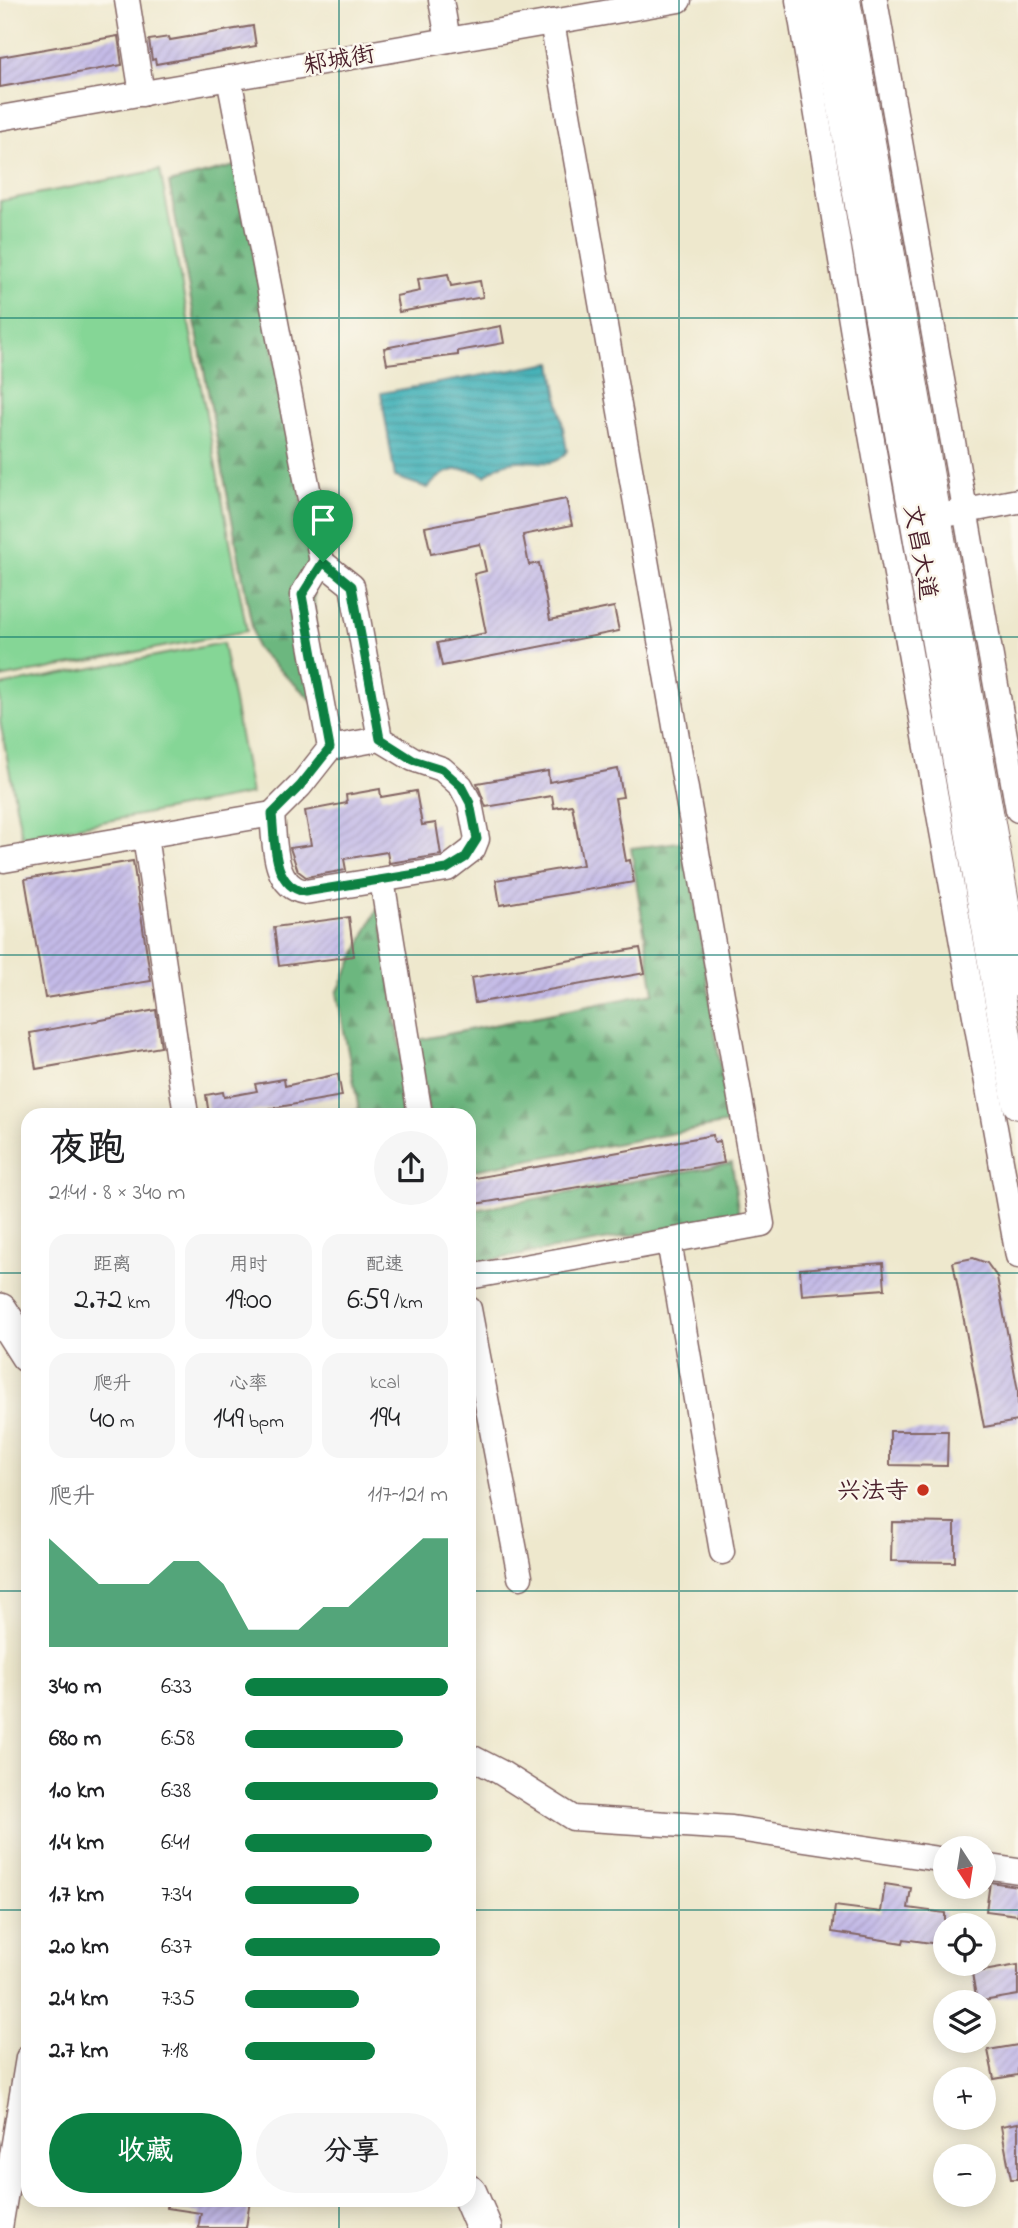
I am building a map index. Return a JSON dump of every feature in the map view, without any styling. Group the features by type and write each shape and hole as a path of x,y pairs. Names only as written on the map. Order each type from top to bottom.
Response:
{"highway":[{"path":"0,1311 17,1353"},
{"path":"475,2207 484,2228"}],"main road":[{"name":"文昌大道","path":"824,0 1018,1104"},
{"name":"文昌大道","path":"845,0 950,514 1018,982"}],"street":[{"path":"127,0 142,94"},
{"path":"441,0 448,40"},
{"name":"邾城街","path":"0,118 678,0"},
{"path":"798,0 855,345 1018,1256"},
{"path":"875,0 950,514 1018,810"},
{"path":"476,1276 762,1224 552,22"},
{"path":"229,79 323,562 352,586 380,739"},
{"path":"950,514 1018,501"},
{"path":"323,562 302,595 330,748"},
{"path":"4,860 272,814 300,786 330,748 380,739 413,760 442,769 461,786 470,803 477,839 465,858 447,869 305,892 292,888 280,873 272,814"},
{"path":"145,836 185,1108"},
{"path":"382,880 419,1108"},
{"path":"669,1241 722,1552"},
{"path":"476,1346 520,1577"},
{"path":"476,1760 573,1818 732,1828 933,1858"},
{"path":"996,1868 1018,1871"},
{"path":"0,2228 21,2100"}],"green space":[{"path":"239,165 313,560 317,705 256,648 169,183"},
{"path":"160,170 247,631 0,678 0,201"},
{"path":"223,643 251,794 22,837 0,721 0,686"},
{"path":"686,841 729,1123 476,1170 476,1108 428,1108 418,1040 654,993 631,848"},
{"path":"379,905 410,1108 359,1108 337,993"},
{"path":"732,1163 739,1216 476,1263 476,1210"}],"water":[{"path":"552,363 567,451 559,459 542,463 510,462 485,476 469,470 454,470 440,476 428,488 395,477 381,393"}],"building":[{"path":"253,26 256,46 156,64 155,59 152,60 149,40 169,37 170,40"},
{"path":"118,36 122,65 0,87 0,57"},
{"path":"448,274 451,286 480,281 483,297 399,312 396,296 420,291 418,279"},
{"path":"501,326 504,343 458,351 458,355 387,364 384,348"},
{"path":"566,499 572,525 523,535 529,565 539,563 550,620 614,607 619,631 442,666 437,643 486,633 474,574 486,571 480,544 431,554 425,527"},
{"path":"618,769 623,797 615,798 626,861 630,860 634,882 500,905 496,880 583,865 572,805 554,808 552,796 486,807 477,783 548,771 549,782"},
{"path":"380,789 381,797 416,791 422,825 436,823 441,855 389,863 387,852 344,859 346,870 306,877 298,871 290,848 311,845 305,811 347,803 346,795"},
{"path":"133,861 151,981 45,998 25,879"},
{"path":"349,917 354,956 279,966 274,927"},
{"path":"640,948 645,973 475,1003 471,978"},
{"path":"156,1010 161,1047 36,1069 30,1033"},
{"path":"338,1074 342,1096 273,1108 208,1108 206,1095 223,1092 224,1097 257,1091 255,1084 284,1079 285,1086"},
{"path":"713,1135 714,1142 720,1141 724,1163 476,1204 476,1178"},
{"path":"973,1258 987,1263 997,1277 1018,1391 1018,1421 984,1427 953,1262"},
{"path":"883,1263 885,1289 802,1295 800,1269"},
{"path":"890,1431 948,1431 947,1466 890,1465"},
{"path":"892,1522 955,1523 955,1562 891,1561"},
{"path":"996,1883 1018,1886 1018,1915 986,1911 988,1899 996,1899"},
{"path":"885,1884 911,1888 908,1908 945,1913 933,1913 933,1943 904,1939 903,1943 832,1932 835,1906 881,1912"},
{"path":"1018,1965 1018,1995 996,1999 996,1990 975,1990 973,1976 996,1976 996,1969"},
{"path":"1018,2045 1018,2075 996,2079 996,2067 992,2067 989,2053 996,2053 996,2049"},
{"path":"1018,2123 1018,2179 1011,2179 1001,2126"},
{"path":"249,2207 246,2228 198,2228 201,2213 167,2208"}],"place":[{"name":"兴法寺","path":"923,1490"}],"route":[{"path":"323,562 352,586 380,739 413,760 442,769 467,794 477,839 465,858 447,869 305,892 292,888 280,873 272,814 316,768 330,748 302,595 323,562"}]}
